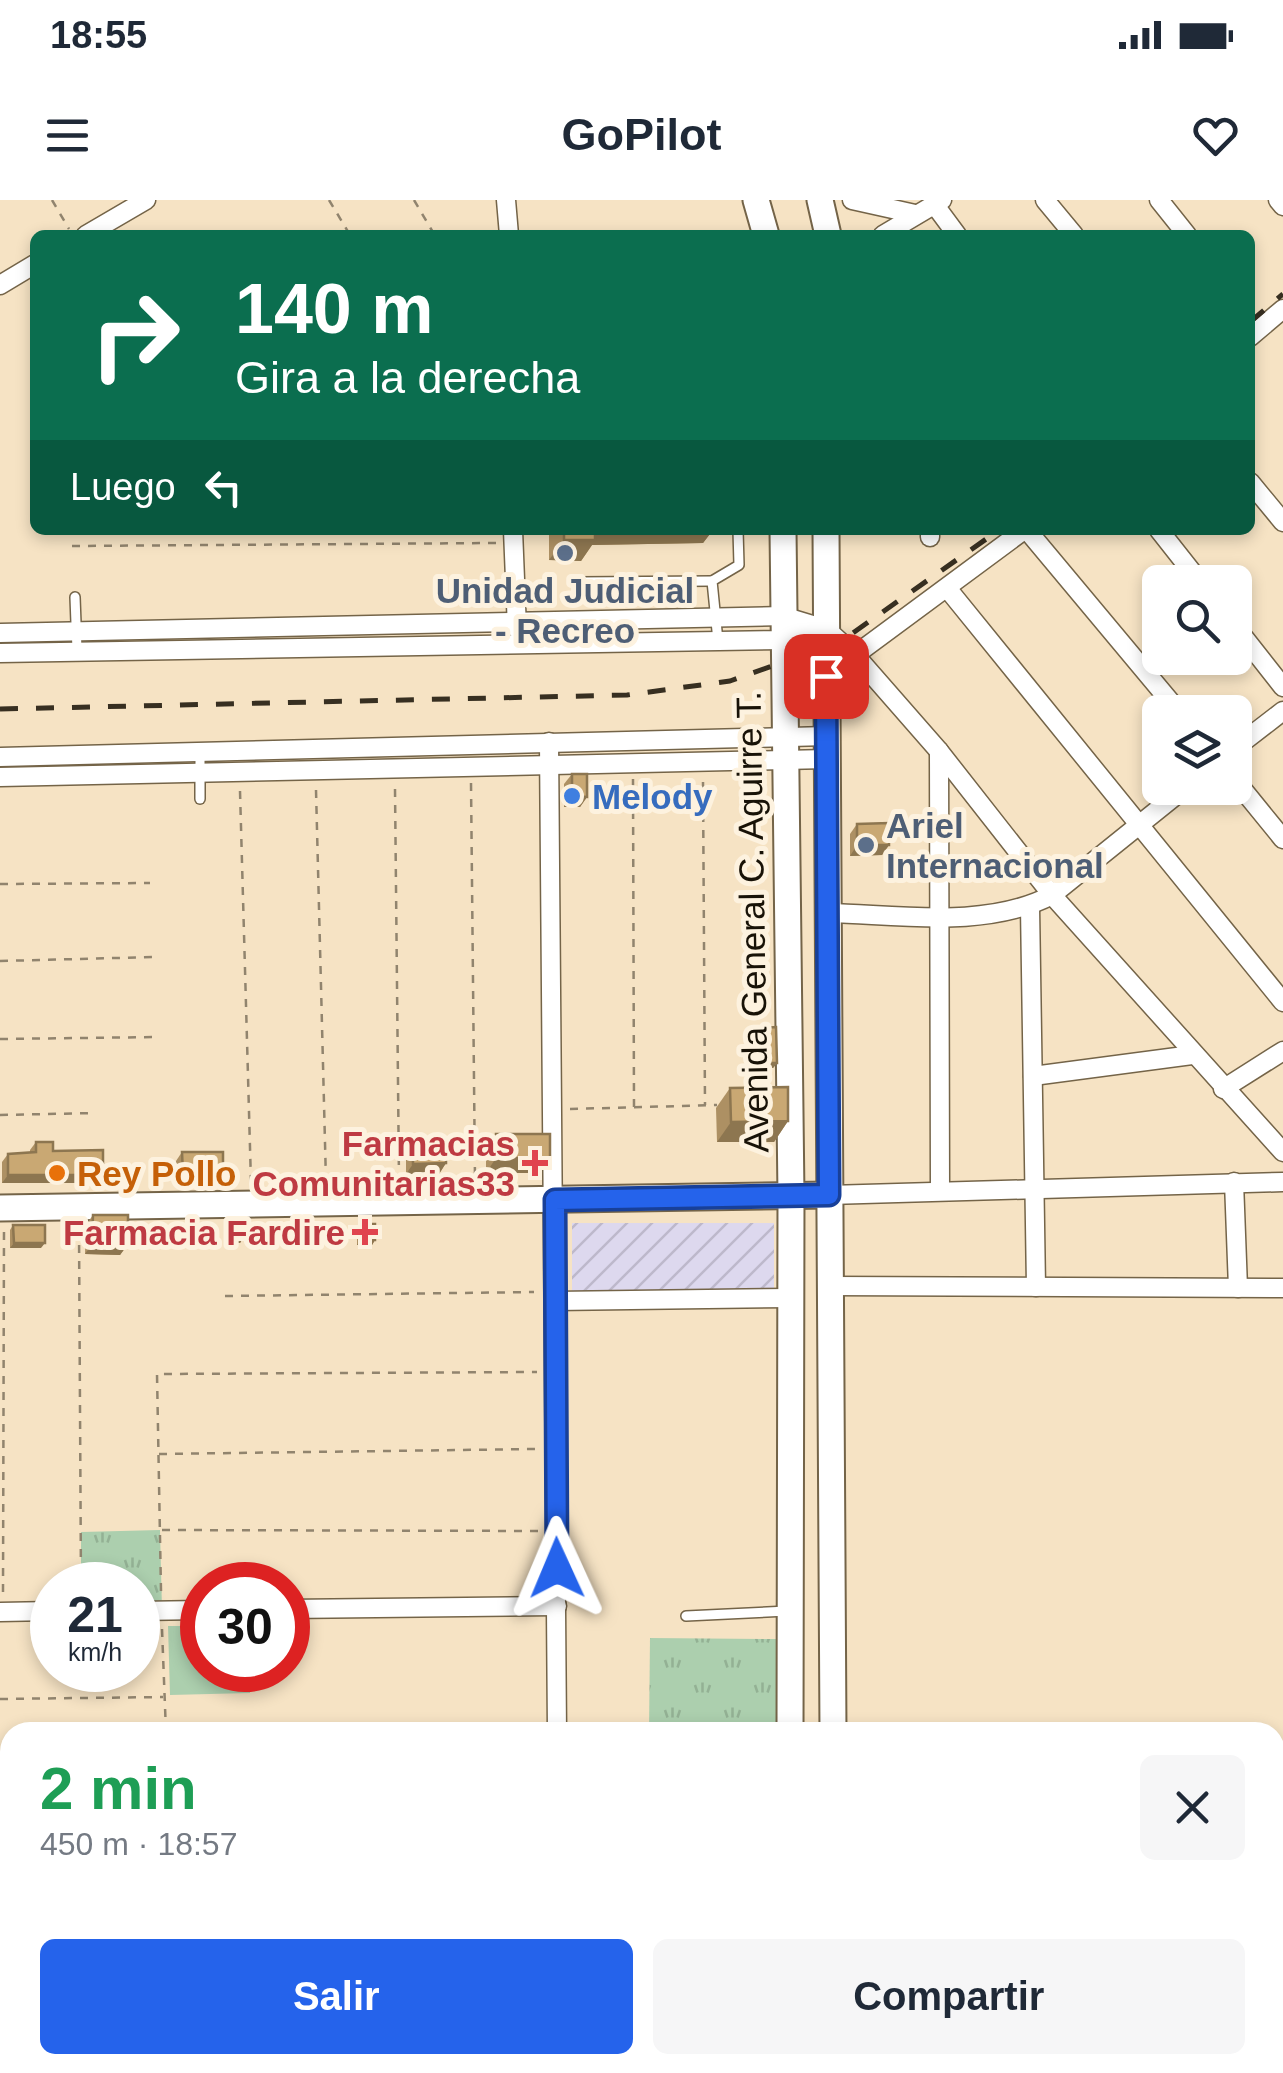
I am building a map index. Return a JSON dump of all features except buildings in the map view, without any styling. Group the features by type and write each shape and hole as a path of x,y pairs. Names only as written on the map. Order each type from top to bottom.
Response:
{"street":[{"path":"95,230 146,200"},
{"path":"506,200 509,230"},
{"path":"756,200 765,230"},
{"path":"820,200 827,230"},
{"path":"852,200 914,214"},
{"path":"1045,200 1070,230"},
{"path":"1159,200 1183,230"},
{"path":"1278,200 1283,206"},
{"path":"890,230 938,202 954,230"},
{"path":"0,285 30,267"},
{"path":"1255,333 1283,309"},
{"path":"1255,488 1283,522"},
{"name":"Avenida General C. Aguirre T.","path":"783,535 792,1196 790,1722"},
{"name":"Avenida General C. Aguirre T.","path":"826,535 833,1722"},
{"path":"855,654 1019,535"},
{"path":"1030,535 1166,695"},
{"path":"1162,535 1186,565"},
{"path":"514,537 518,645"},
{"path":"948,588 1136,826 1283,1002"},
{"path":"0,653 77,641 290,626 715,618 782,628 826,629 855,654 939,751 1052,895 1283,1152"},
{"path":"290,626 290,648"},
{"path":"0,633 77,641 290,648 718,641 782,628"},
{"path":"1252,648 1283,687"},
{"path":"1252,735 1283,711"},
{"path":"549,742 558,1722"},
{"path":"0,757 549,742 826,747"},
{"path":"0,777 703,762 785,749"},
{"path":"939,751 940,1190"},
{"path":"1252,801 1283,840"},
{"path":"830,913 938,915 1030,907 1052,895 1163,805"},
{"path":"1030,907 1036,1287"},
{"path":"1223,1089 1283,1050"},
{"path":"1033,1076 1192,1055"},
{"path":"1234,1182 1238,1288"},
{"path":"2,1208 792,1196 1283,1182"},
{"path":"830,1286 1283,1288"},
{"path":"555,1296 791,1298"},
{"path":"310,1609 557,1606"},
{"path":"162,1610 180,1610"},
{"path":"1,1612 30,1612"},
{"path":"790,1704 832,1703"}],"lane":[{"path":"580,582 712,581 739,564 738,535"},
{"path":"712,581 718,641"},
{"path":"75,598 77,641"},
{"path":"200,752 200,799"},
{"path":"686,1616 790,1611"}],"path":[{"path":"52,200 69,230"},
{"path":"329,200 347,230"},
{"path":"414,200 432,230"},
{"path":"72,546 514,537"},
{"path":"703,762 705,1105"},
{"path":"632,763 634,1107"},
{"path":"471,766 475,1201"},
{"path":"395,768 399,1202"},
{"path":"315,770 326,1203"},
{"path":"240,771 251,1204"},
{"path":"0,884 150,883"},
{"path":"0,960 155,957"},
{"path":"0,1039 158,1037"},
{"path":"554,1110 722,1105"},
{"path":"0,1115 96,1113"},
{"path":"79,1207 81,1562"},
{"path":"1,1612 2,1208"},
{"path":"225,1296 555,1296"},
{"path":"166,1722 157,1374 556,1372"},
{"path":"159,1454 556,1449"},
{"path":"160,1530 556,1531"},
{"path":"0,1699 165,1697"}],"shaded area":[{"path":"572,1223 774,1223 774,1290 572,1291"}],"green space":[{"path":"160,1530 162,1610 160,1562 81,1562 81,1532"},
{"path":"168,1626 180,1626 180,1692 250,1693 170,1695"},
{"path":"650,1638 777,1639 778,1722 649,1722"}],"railway":[{"path":"1255,318 1283,294"},
{"path":"0,709 627,695 730,681 840,642 992,535"}],"place":[{"name":"Unidad Judicial - Recreo","path":"565,553"},
{"name":"Melody","path":"572,796"},
{"name":"Ariel Internacional","path":"866,845"},
{"name":"Farmacias Comunitarias33","path":"535,1163"},
{"name":"Rey Pollo","path":"57,1173"},
{"name":"Farmacia Fardire","path":"365,1232"}],"route":[{"path":"557,1568 555,1200 829,1195 826,676"}]}
